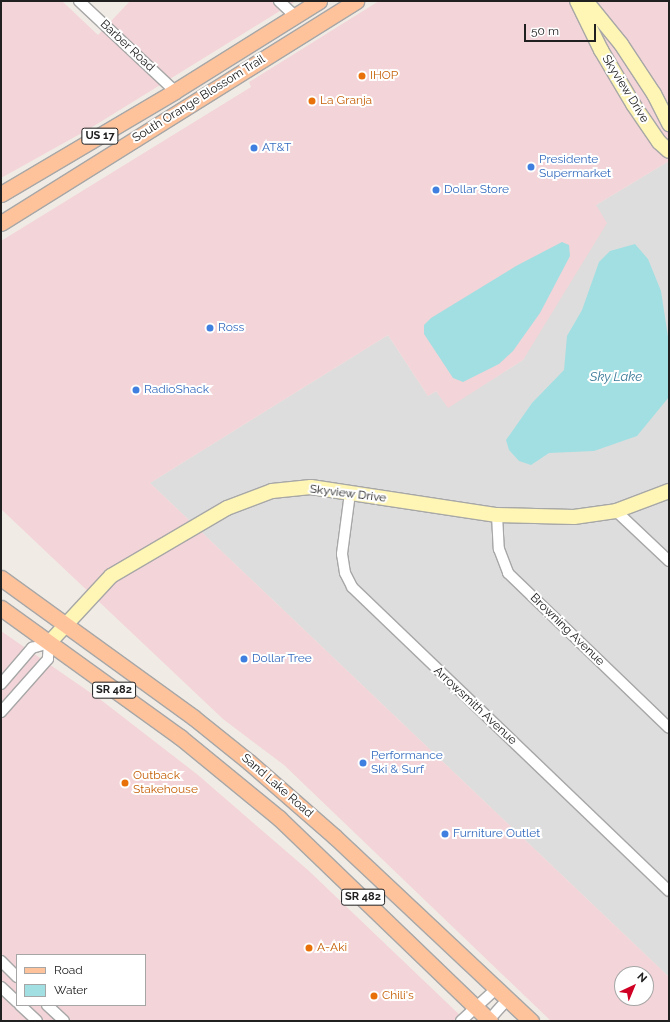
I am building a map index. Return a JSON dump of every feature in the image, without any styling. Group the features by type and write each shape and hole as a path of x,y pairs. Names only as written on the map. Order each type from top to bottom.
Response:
{"main road":[{"name":"South Orange Blossom Trail","path":"1,194 175,91 319,1"},
{"name":"South Orange Blossom Trail","path":"1,223 356,1"},
{"path":"187,107 191,88 199,76"},
{"path":"165,120 174,110 176,99 175,91"},
{"name":"Sand Lake Road","path":"1,578 188,714 249,762 340,842 503,993 531,1021"},
{"name":"Sand Lake Road","path":"1,608 232,779 314,850 489,1021"},
{"path":"232,779 249,762"}],"street":[{"name":"Barber Road","path":"79,1 175,91"},
{"path":"279,1 295,16"},
{"name":"Skyview Drive","path":"577,1 598,43 633,104 659,142 669,151"},
{"name":"Skyview Drive","path":"586,1 621,44 654,94 669,124"},
{"name":"Skyview Drive","path":"49,643 88,598 111,576 227,508 272,491 311,487 497,515 574,517 616,511 669,491"},
{"name":"Arrowsmith Avenue","path":"350,493 342,554 345,573 352,587 669,891"},
{"path":"616,511 669,561"},
{"name":"Browning Avenue","path":"497,515 499,548 508,573 669,728"},
{"path":"1,684 32,648 49,643 48,659 1,712"},
{"path":"1,961 16,975"},
{"path":"1,987 16,1001"},
{"path":"461,1021 476,1008 503,993"},
{"path":"489,1021 503,993"},
{"path":"21,1006 37,1021"},
{"path":"48,1006 64,1021"}],"shaded area":[{"path":"1,1 62,1 98,35 130,1 296,1 89,129 1,178"},
{"path":"379,1 669,1 669,161 596,205 607,223 523,360 448,408 436,391 428,396 388,335 150,483 669,977 669,1021 551,1021 284,765 223,719 1,509 1,241 251,87 249,82"},
{"path":"669,161 669,977 150,483 388,335 428,396 436,391 448,407 523,360 596,205"},
{"path":"1,631 101,700 198,775 309,871 466,1021 1,1021"}],"water":[{"path":"562,242 569,245 570,256 540,313 513,351 499,364 463,382 453,378 424,334 424,325 431,318 516,266"},
{"name":"Sky Lake","path":"635,244 648,259 661,291 669,343 669,397 637,436 594,451 549,453 531,465 519,461 509,450 506,440 532,403 564,370 567,336 582,310 599,262 610,251"}],"place":[{"name":"IHOP","path":"362,76"},
{"name":"La Granja","path":"312,101"},
{"name":"AT&T","path":"254,148"},
{"name":"Presidente Supermarket","path":"531,167"},
{"name":"Dollar Store","path":"436,190"},
{"name":"Ross","path":"210,328"},
{"name":"RadioShack","path":"136,390"},
{"name":"Dollar Tree","path":"244,659"},
{"name":"Performance Ski & Surf","path":"363,763"},
{"name":"Outback Stakehouse","path":"125,783"},
{"name":"Furniture Outlet","path":"445,834"},
{"name":"A-Aki","path":"309,948"},
{"name":"Chili's","path":"374,996"}]}
